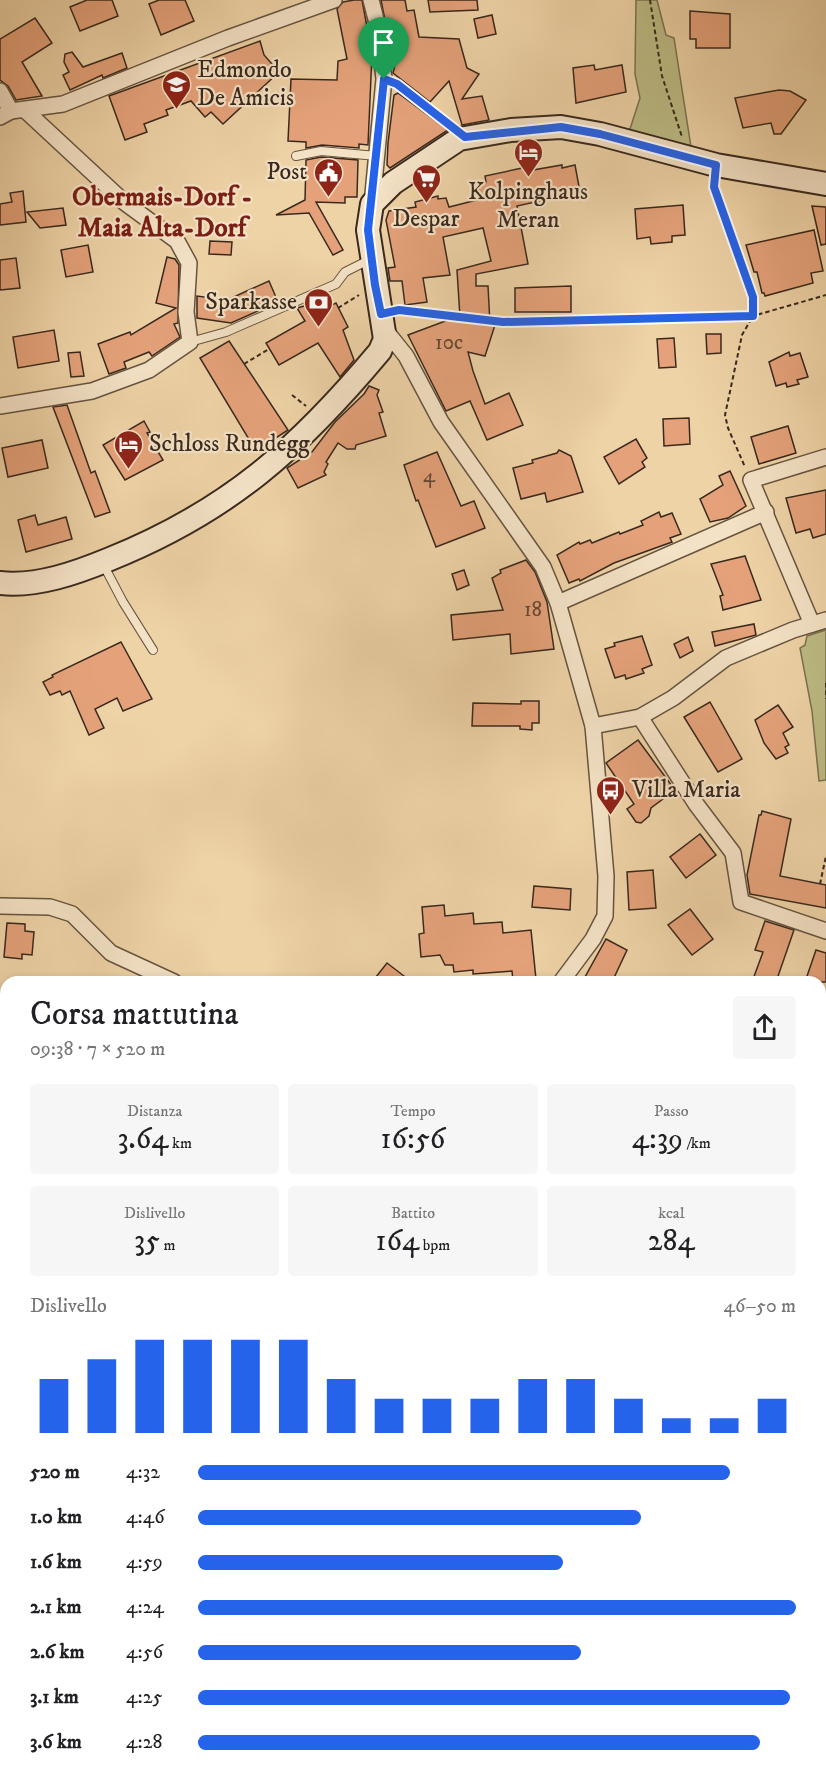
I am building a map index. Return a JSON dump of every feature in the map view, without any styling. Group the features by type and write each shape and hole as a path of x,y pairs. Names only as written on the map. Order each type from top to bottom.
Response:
{"street":[{"path":"13,113 63,104 228,38 334,0"},
{"path":"0,583 14,584 53,578 103,562 170,531 247,485 320,420 380,351 383,322 375,285 368,230 384,79 379,31 371,0"},
{"path":"0,91 13,113 124,202 177,241 189,263 186,312 190,342 149,370 92,391 0,406"},
{"path":"372,204 393,183 465,137 561,127 600,134 716,165 826,184"},
{"path":"383,322 406,356 441,422 543,567 558,603 593,726 606,876 605,916 593,939 565,976"},
{"path":"593,726 640,717 673,698 726,658 819,622 751,480 826,457"},
{"path":"558,603 766,512"},
{"path":"640,717 696,804 733,853 741,902 826,931"},
{"path":"0,906 50,907 72,914 111,953 161,976"}],"lane":[{"path":"384,79 397,84 465,137"},
{"path":"296,156 321,151 377,156"},
{"path":"190,342 226,332 336,284 345,272 371,259"},
{"path":"103,562 153,650"}],"path":[{"path":"650,0 662,76 688,158"},
{"path":"716,165 714,187 753,297 753,316 742,336 725,415 728,428 751,480"},
{"path":"338,308 375,285"},
{"path":"383,322 399,310 503,322 753,316 826,294"},
{"path":"244,364 269,349"},
{"path":"292,395 302,401"},
{"path":"826,683 826,699"},
{"path":"820,884 826,856"}],"shaded area":[{"path":"636,0 657,0 666,35 674,38 691,147 629,132 640,98 635,74"},
{"path":"826,630 826,780 819,781 812,711 800,648 805,645 807,636"}],"building":[{"path":"87,0 112,0 118,16 80,31 70,7"},
{"path":"159,0 185,0 194,21 161,35 149,4"},
{"path":"362,0 372,54 368,145 359,144 359,148 322,145 306,148 306,142 288,141 291,79 337,80 338,61 347,59 337,9 343,2"},
{"path":"381,0 405,0 407,11 414,10 419,37 459,39 467,68 479,74 462,99 482,96 489,120 462,125 449,81 430,102 393,73 399,50 391,50"},
{"path":"428,0 477,0 478,10 430,12"},
{"path":"690,11 730,14 730,48 696,48 696,39 690,39"},
{"path":"492,15 496,34 478,38 474,19"},
{"path":"35,18 52,43 22,62 42,96 16,100 8,86 0,80 0,39"},
{"name":"Edmondo De Amicis","path":"260,41 264,55 279,72 223,124 211,112 205,117 191,101 166,110 168,115 144,124 147,132 125,140 109,96"},
{"path":"72,52 83,67 122,53 127,68 103,78 102,75 70,90 63,75 69,72 64,62 65,54"},
{"path":"594,65 595,70 622,65 626,92 576,103 573,68"},
{"path":"779,90 790,91 806,100 781,134 774,134 771,123 743,128 735,98"},
{"path":"398,93 448,130 390,168 387,165 388,143 394,95"},
{"path":"321,157 358,160 357,197 345,197 345,203 316,202 343,250 333,255 309,213 276,215 305,200 306,160"},
{"path":"562,165 562,168 575,165 580,192 517,206 528,264 476,274 476,286 488,286 490,324 495,325 485,356 468,352 473,371 485,404 509,393 523,425 487,440 470,401 446,411 408,335 460,317 457,270 491,261 483,228 443,237 450,275 423,278 427,302 405,305 402,281 390,281 388,268 395,267 386,220 389,211 416,207 415,202 438,196 438,199 446,198 449,207 481,199 478,184 486,182 485,176 527,167 527,171"},
{"path":"23,191 26,222 0,225 0,204 12,202 10,193"},
{"path":"683,205 685,235 672,236 672,242 651,244 650,237 637,239 635,209"},
{"path":"812,206 826,207 826,244 821,245"},
{"path":"63,208 66,225 40,228 27,212"},
{"path":"814,230 823,271 811,273 813,283 765,296 762,293 757,272 754,272 746,245"},
{"path":"210,241 232,242 231,255 209,254"},
{"path":"88,245 93,272 66,277 61,250"},
{"path":"167,257 175,259 179,265 178,323 174,324 180,337 152,356 149,352 124,362 126,368 109,374 98,344 130,332 131,335 176,308 156,303"},
{"path":"16,258 20,288 0,290 0,260"},
{"path":"269,281 278,302 231,323 197,318 197,296 227,300"},
{"path":"571,286 571,312 515,312 515,288"},
{"path":"330,299 332,305 336,303 348,327 343,330 354,360 340,377 318,343 279,365 266,343 305,321 297,308"},
{"path":"54,330 59,361 18,368 13,337"},
{"path":"706,334 721,334 721,353 707,354"},
{"path":"674,338 676,367 659,368 657,339"},
{"path":"229,341 288,430 256,451 200,358"},
{"path":"80,352 84,376 71,377 68,353"},
{"path":"789,352 790,356 800,353 808,377 797,380 799,384 787,387 786,383 776,386 769,362"},
{"path":"369,386 379,390 377,395 383,412 379,413 386,436 356,445 355,449 347,449 338,443 326,462 328,464 324,472 326,475 298,488 287,468 312,452 335,422 364,394"},
{"path":"67,405 91,473 95,471 110,512 95,517 53,407"},
{"path":"689,418 690,444 664,446 663,419"},
{"path":"144,421 150,432 147,433 163,460 125,480 103,445"},
{"path":"788,426 796,453 759,464 751,437"},
{"path":"636,439 647,458 642,462 645,467 619,484 604,457"},
{"path":"42,440 48,468 8,477 2,448"},
{"path":"559,450 571,456 583,492 547,502 545,493 521,499 513,468 533,463 532,460 557,453"},
{"path":"437,452 461,506 474,501 485,528 436,547 418,500 416,501 404,465"},
{"path":"730,471 746,506 728,518 710,522 700,499 723,485 719,476"},
{"path":"826,490 826,534 813,538 810,529 796,533 786,498"},
{"path":"659,512 661,517 672,513 681,534 670,538 672,542 614,563 580,581 579,579 569,583 557,555 579,542 580,544 590,540 592,543 643,525 641,521"},
{"path":"35,515 38,525 66,517 72,539 26,552 18,520"},
{"path":"745,556 761,600 723,610 720,596 723,595 711,564"},
{"path":"526,560 535,572 547,602 554,649 511,654 510,634 453,640 451,615 503,610 492,578 501,573 500,570"},
{"path":"464,570 469,585 457,590 452,574"},
{"path":"754,624 756,635 715,646 712,632"},
{"path":"642,636 652,665 642,669 644,673 626,679 625,675 615,678 605,649 615,646 614,643"},
{"path":"688,637 693,651 680,658 674,644"},
{"path":"121,642 152,699 123,711 117,698 95,709 104,728 89,735 70,691 62,695 60,691 50,695 43,682 53,677 52,675"},
{"path":"521,701 539,701 539,723 532,723 532,730 520,729 520,726 472,726 473,703 521,704"},
{"path":"710,702 742,759 718,772 684,717"},
{"path":"778,705 793,727 783,733 789,745 785,747 788,753 776,759 764,743 755,720"},
{"path":"638,740 675,790 651,808 649,816 641,823 636,822 627,809 634,804 606,763"},
{"path":"762,811 791,819 780,876 826,885 826,908 750,894 747,875 759,815"},
{"path":"700,834 716,855 686,878 670,857"},
{"path":"653,870 656,908 629,910 627,872"},
{"path":"534,886 571,889 570,910 532,907"},
{"path":"444,905 445,916 473,913 474,924 502,922 503,933 531,930 536,976 512,976 512,971 473,974 473,970 454,972 453,965 445,965 440,955 421,957 419,934 424,933 422,907"},
{"path":"690,909 713,939 692,955 668,925"},
{"path":"765,921 794,930 778,976 754,976 763,952 755,950"},
{"path":"7,923 25,924 25,931 34,932 32,955 22,954 22,959 4,957"},
{"path":"606,939 627,950 615,976 586,976"},
{"path":"816,950 826,953 826,976 807,976"},
{"path":"387,963 404,976 377,976"}],"place":[{"name":"Edmondo De Amicis","path":"176,110"},
{"name":"Kolpinghaus Meran","path":"528,178"},
{"name":"Post","path":"328,198"},
{"name":"Despar","path":"426,204"},
{"name":"Sparkasse","path":"318,328"},
{"name":"Schloss Rundegg","path":"128,470"},
{"name":"Villa Maria","path":"611,816"}],"district":[{"name":"Obermais-Dorf - Maia Alta-Dorf","path":"162,212"}],"route":[{"path":"384,79 397,84 440,115 465,137 511,130 561,127 600,134 716,165 714,187 753,297 753,316 503,322 454,314 435,316 399,310 381,314 368,230 384,79"}]}
